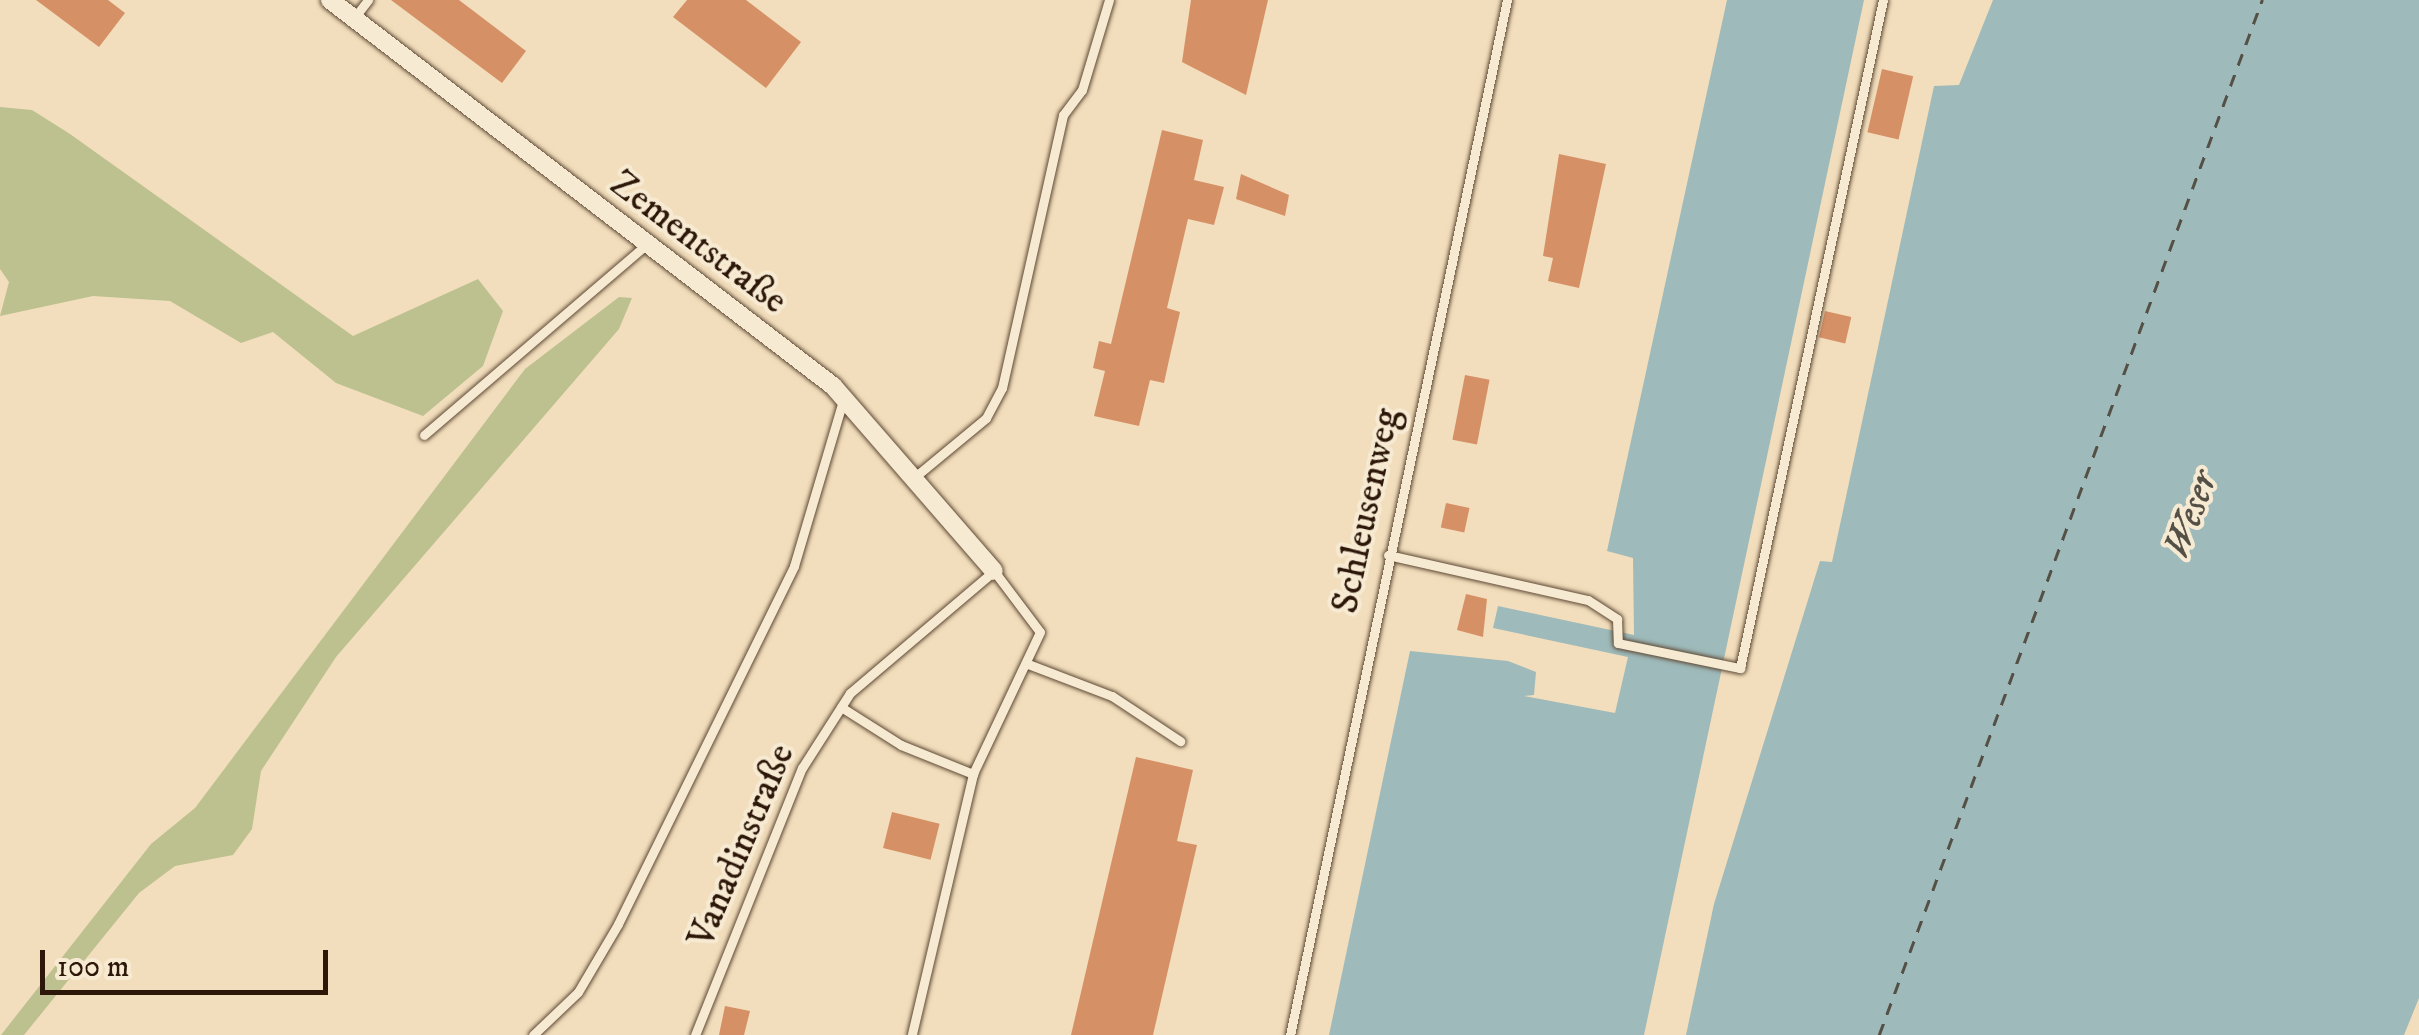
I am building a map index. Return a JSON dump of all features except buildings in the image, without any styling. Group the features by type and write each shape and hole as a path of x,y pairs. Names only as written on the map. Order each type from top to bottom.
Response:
{"street":[{"name":"Zementstraße","path":"330,0 844,396 994,570"}],"lane":[{"path":"354,18 368,0"},
{"path":"916,476 986,418 1002,388 1063,114 1082,90 1109,0"},
{"name":"Schleusenweg","path":"1290,1035 1507,0"},
{"path":"1388,554 1608,607 1620,631 1618,643 1740,668 1883,0"},
{"path":"424,435 646,245"},
{"path":"533,1035 578,992 618,924 786,584 826,480 844,396"},
{"path":"912,1035 973,774 1040,632 994,570"},
{"name":"Vanadinstraße","path":"696,1035 802,768 841,706 994,570"},
{"path":"1028,664 1112,696 1180,742"},
{"path":"841,706 901,745 973,774"}],"green space":[{"path":"0,107 32,110 70,134 353,336 478,279 503,311 483,366 423,416 336,383 273,332 241,343 170,301 93,296 0,316 9,282 0,269"},
{"path":"619,297 632,298 619,329 336,657 261,771 252,829 233,855 175,866 139,893 24,1035 1,1035 151,844 195,808 525,369"}],"water":[{"path":"1727,0 1864,0 1644,1035 1329,1035 1410,651 1508,661 1536,672 1534,695 1524,696 1615,713 1628,657 1493,628 1498,606 1634,635 1633,558 1607,551"},
{"name":"Weser","path":"1993,0 2419,0 2419,998 2404,1035 1686,1035 1714,904 1820,561 1832,562 1934,86 1959,85"}],"ferry route":[{"path":"1879,1035 2262,0"}]}
